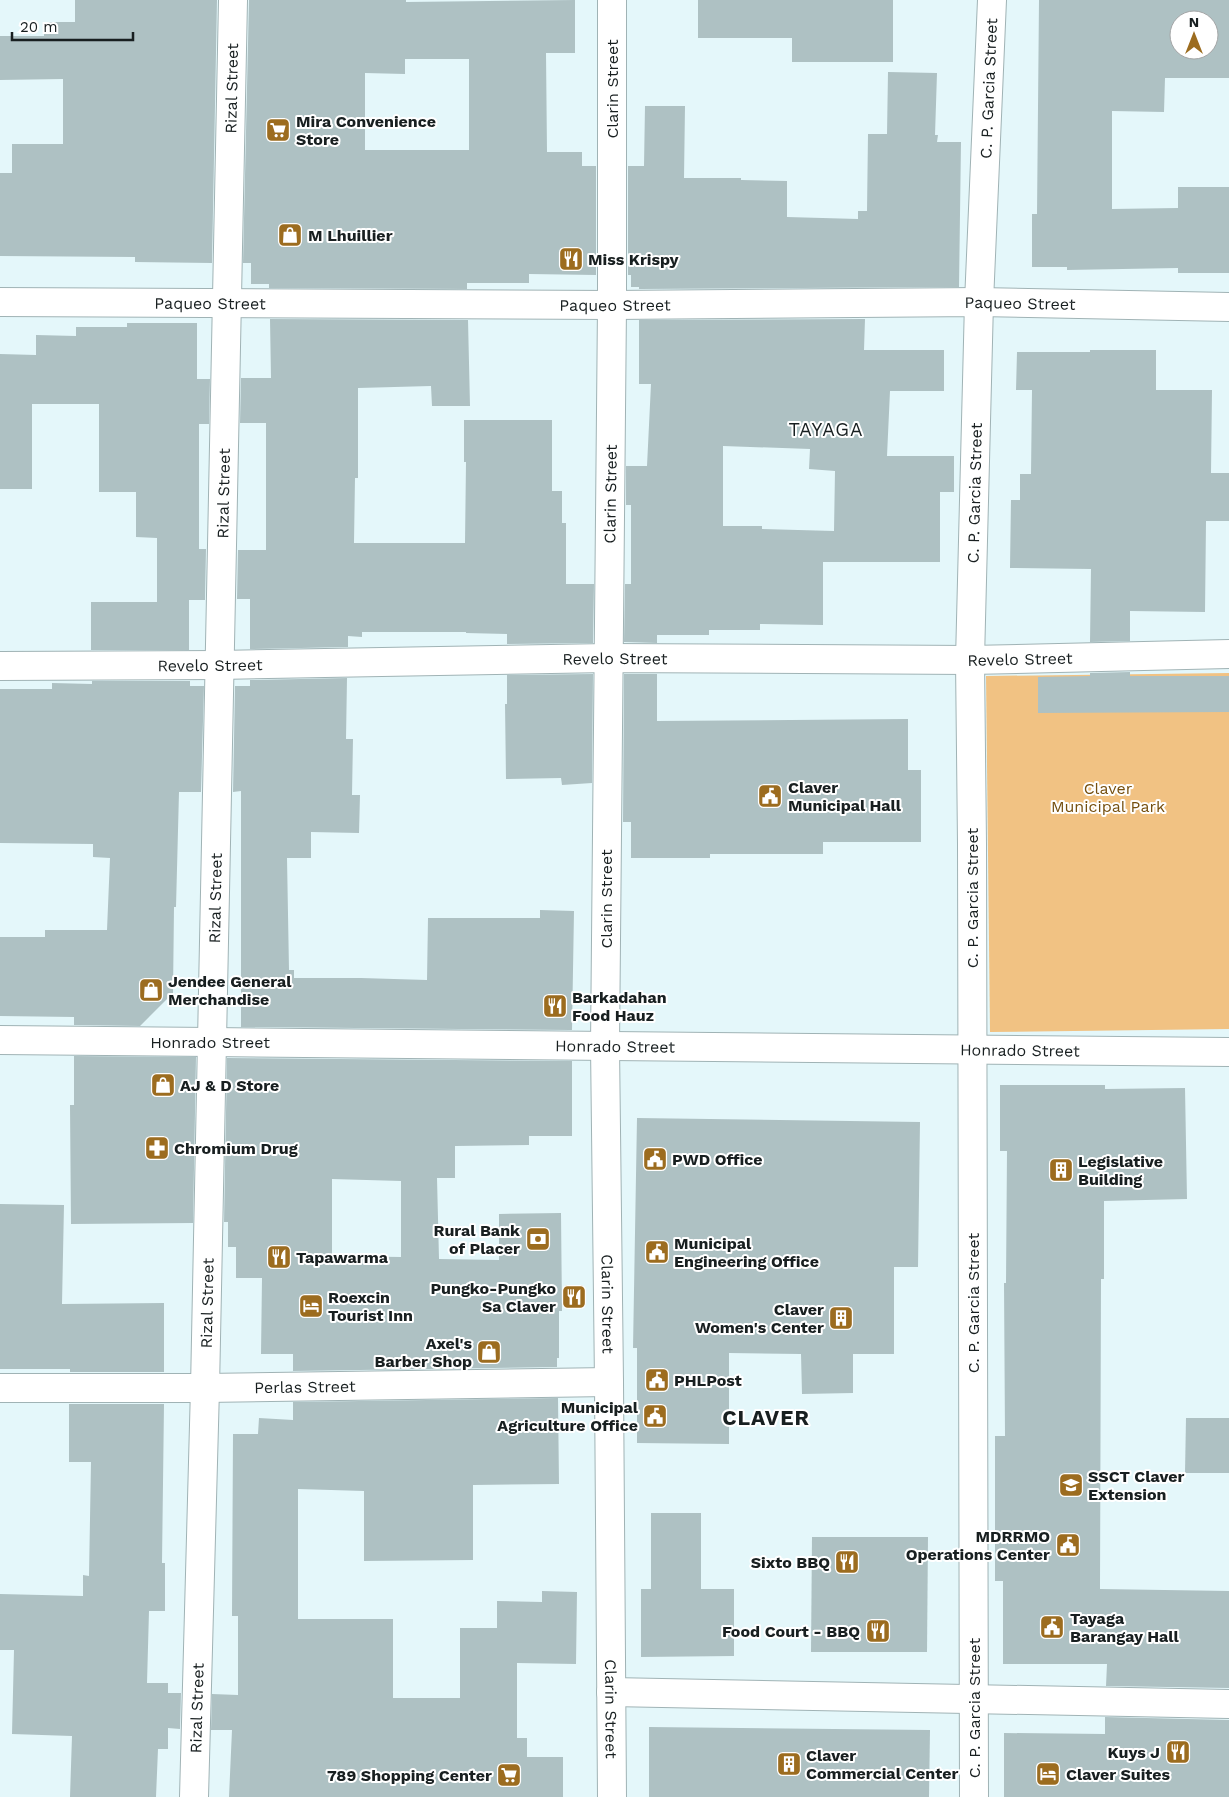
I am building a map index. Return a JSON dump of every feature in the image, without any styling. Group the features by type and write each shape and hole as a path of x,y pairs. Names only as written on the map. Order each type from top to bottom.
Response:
{"street":[{"name":"Rizal Street","path":"194,1797 233,0"},
{"name":"Clarin Street","path":"612,0 612,305 605,1046 610,1382 612,1797"},
{"name":"C. P. Garcia Street","path":"974,1797 973,1049 970,660 979,302 992,0"},
{"name":"Paqueo Street","path":"0,302 612,305 979,302 1229,307"},
{"name":"Revelo Street","path":"0,666 219,665 608,658 970,660 1229,654"},
{"name":"Honrado Street","path":"0,1040 1229,1052"},
{"name":"Perlas Street","path":"0,1388 204,1388 610,1382"},
{"path":"611,1692 1229,1704"}],"green space":[{"name":"Claver Municipal Park","path":"1229,673 1229,1029 990,1032 986,676"}],"building":[{"path":"75,0 217,0 212,263 135,262 135,257 0,256 0,173 12,173 12,144 63,144 63,79 0,80 0,36 44,36 44,22 75,22"},
{"path":"249,0 406,0 406,2 575,0 575,53 546,53 547,152 582,152 582,166 596,166 596,275 529,274 529,283 467,283 467,289 269,288 269,284 251,284 251,263 243,263","holes":["405,59 469,59 469,150 365,150 365,73 405,74"]},
{"path":"698,0 893,0 893,62 792,62 792,38 698,38"},
{"path":"1039,0 1229,0 1229,78 1165,78 1164,112 1112,111 1112,209 1178,208 1178,187 1229,187 1229,273 1178,273 1178,268 1067,270 1067,267 1032,267 1032,214 1037,214"},
{"path":"888,72 937,73 935,135 938,135 937,142 961,142 959,287 639,289 639,287 631,287 631,275 628,275 628,166 644,166 645,106 685,106 684,178 741,178 741,180 787,181 787,217 858,219 858,211 867,211 868,134 887,134"},
{"path":"270,319 468,320 470,406 432,406 431,386 358,388 358,478 355,478 354,543 465,543 466,462 464,462 464,420 552,420 552,491 562,491 562,523 566,523 566,584 594,584 593,643 507,644 507,634 362,632 362,637 348,636 348,647 250,649 250,599 237,599 238,550 266,550 266,423 240,423 241,378 271,378"},
{"path":"865,319 864,350 944,350 944,391 890,391 887,456 954,456 954,492 940,492 940,562 823,562 823,625 760,624 760,630 709,630 709,635 657,635 657,643 624,642 625,584 631,584 631,505 626,505 626,466 647,466 651,384 639,384 639,320","holes":["723,446 810,449 809,469 835,471 834,531 762,529 762,526 723,526"]},
{"path":"127,323 197,323 197,379 210,379 209,424 199,424 199,549 206,549 205,600 189,600 189,650 91,650 91,602 157,602 157,538 136,537 136,492 99,492 99,404 32,404 32,489 0,489 0,354 36,355 36,335 76,336 76,327 127,327"},
{"path":"1090,350 1156,350 1156,390 1212,390 1211,473 1229,473 1229,521 1206,521 1205,612 1130,611 1130,641 1090,642 1091,569 1010,568 1011,500 1020,500 1020,474 1031,474 1032,390 1016,390 1017,352 1090,352"},
{"path":"1130,672 1130,676 1229,676 1229,712 1038,713 1038,677 1090,676 1090,673"},
{"path":"593,674 592,783 562,785 561,778 506,779 505,704 507,704 507,675"},
{"name":"Claver Municipal Hall","path":"624,674 657,674 657,721 908,719 908,770 921,770 921,842 823,842 823,854 710,854 710,858 631,858 631,822 623,822"},
{"path":"347,678 346,739 353,739 352,795 360,795 359,833 311,832 311,858 287,858 289,970 294,970 294,978 427,980 428,918 540,918 540,910 574,911 572,1030 241,1027 241,791 233,792 235,686 250,686 250,680"},
{"path":"92,681 190,681 190,686 204,686 201,792 179,792 176,907 174,907 173,993 140,1026 74,1025 74,1017 0,1016 0,937 45,937 45,930 107,930 110,858 93,857 93,844 0,843 0,689 52,689 52,683 92,684"},
{"path":"74,1056 196,1057 193,1223 71,1224 70,1105 74,1105"},
{"path":"227,1058 572,1061 572,1136 529,1136 529,1145 455,1146 455,1178 437,1178 439,1259 499,1260 499,1214 561,1213 562,1311 559,1311 559,1358 557,1358 557,1367 293,1371 293,1354 261,1354 262,1278 236,1278 236,1247 228,1247 228,1222 224,1222","holes":["332,1179 401,1181 401,1257 332,1256"]},
{"path":"1000,1085 1105,1085 1105,1089 1185,1088 1187,1199 1104,1201 1104,1279 1101,1279 1100,1589 1229,1591 1229,1688 1106,1686 1107,1664 1003,1664 1003,1581 995,1581 995,1436 1005,1436 1004,1283 1006,1283 1007,1151 1000,1151"},
{"path":"637,1118 920,1122 918,1267 894,1267 894,1354 853,1354 853,1393 802,1394 801,1354 729,1353 729,1444 637,1443 637,1348 633,1348"},
{"path":"0,1204 64,1205 62,1304 164,1303 164,1372 70,1372 70,1369 0,1369"},
{"path":"558,1398 559,1484 473,1485 473,1560 364,1561 364,1491 298,1489 298,1619 393,1619 393,1698 460,1698 460,1628 497,1628 497,1601 542,1602 542,1591 577,1592 576,1664 517,1663 517,1738 527,1738 527,1757 563,1757 563,1797 229,1797 232,1730 211,1730 212,1694 238,1695 238,1616 232,1616 233,1434 258,1434 259,1418 293,1420 293,1402"},
{"path":"69,1404 164,1404 162,1563 165,1563 165,1611 149,1611 147,1683 168,1683 168,1693 181,1693 180,1729 168,1728 168,1749 158,1749 156,1797 70,1797 72,1736 12,1734 14,1650 0,1650 0,1594 83,1596 83,1575 89,1576 91,1462 69,1462"},
{"path":"1186,1418 1229,1418 1229,1473 1185,1473"},
{"path":"651,1513 701,1513 701,1589 734,1589 734,1656 641,1657 641,1589 651,1589"},
{"path":"812,1537 928,1537 927,1652 811,1652"},
{"path":"1105,1717 1229,1720 1229,1797 1004,1797 1004,1733 1105,1734"},
{"name":"Claver Commercial Center","path":"649,1727 930,1730 929,1797 649,1797"}],"place":[{"name":"Mira Convenience Store","path":"278,130"},
{"name":"M Lhuillier","path":"290,235"},
{"name":"Miss Krispy","path":"571,259"},
{"name":"Claver Municipal Hall","path":"770,796"},
{"name":"Jendee General Merchandise","path":"151,990"},
{"name":"Barkadahan Food Hauz","path":"555,1006"},
{"name":"AJ & D Store","path":"163,1085"},
{"name":"Chromium Drug","path":"157,1148"},
{"name":"PWD Office","path":"655,1159"},
{"name":"Legislative Building","path":"1061,1170"},
{"name":"Rural Bank of Placer","path":"538,1239"},
{"name":"Municipal Engineering Office","path":"657,1252"},
{"name":"Tapawarma","path":"279,1257"},
{"name":"Pungko-Pungko Sa Claver","path":"574,1297"},
{"name":"Roexcin Tourist Inn","path":"311,1306"},
{"name":"Claver Women's Center","path":"841,1318"},
{"name":"Axel's Barber Shop","path":"489,1352"},
{"name":"PHLPost","path":"657,1380"},
{"name":"Municipal Agriculture Office","path":"655,1416"},
{"name":"SSCT Claver Extension","path":"1071,1485"},
{"name":"MDRRMO Operations Center","path":"1068,1545"},
{"name":"Sixto BBQ","path":"847,1562"},
{"name":"Tayaga Barangay Hall","path":"1052,1627"},
{"name":"Food Court - BBQ","path":"878,1631"},
{"name":"Kuys J","path":"1178,1752"},
{"name":"Claver Commercial Center","path":"789,1764"},
{"name":"Claver Suites","path":"1048,1774"},
{"name":"789 Shopping Center","path":"509,1775"}],"district":[{"name":"TAYAGA","path":"826,429"},
{"name":"CLAVER","path":"766,1418"}]}
